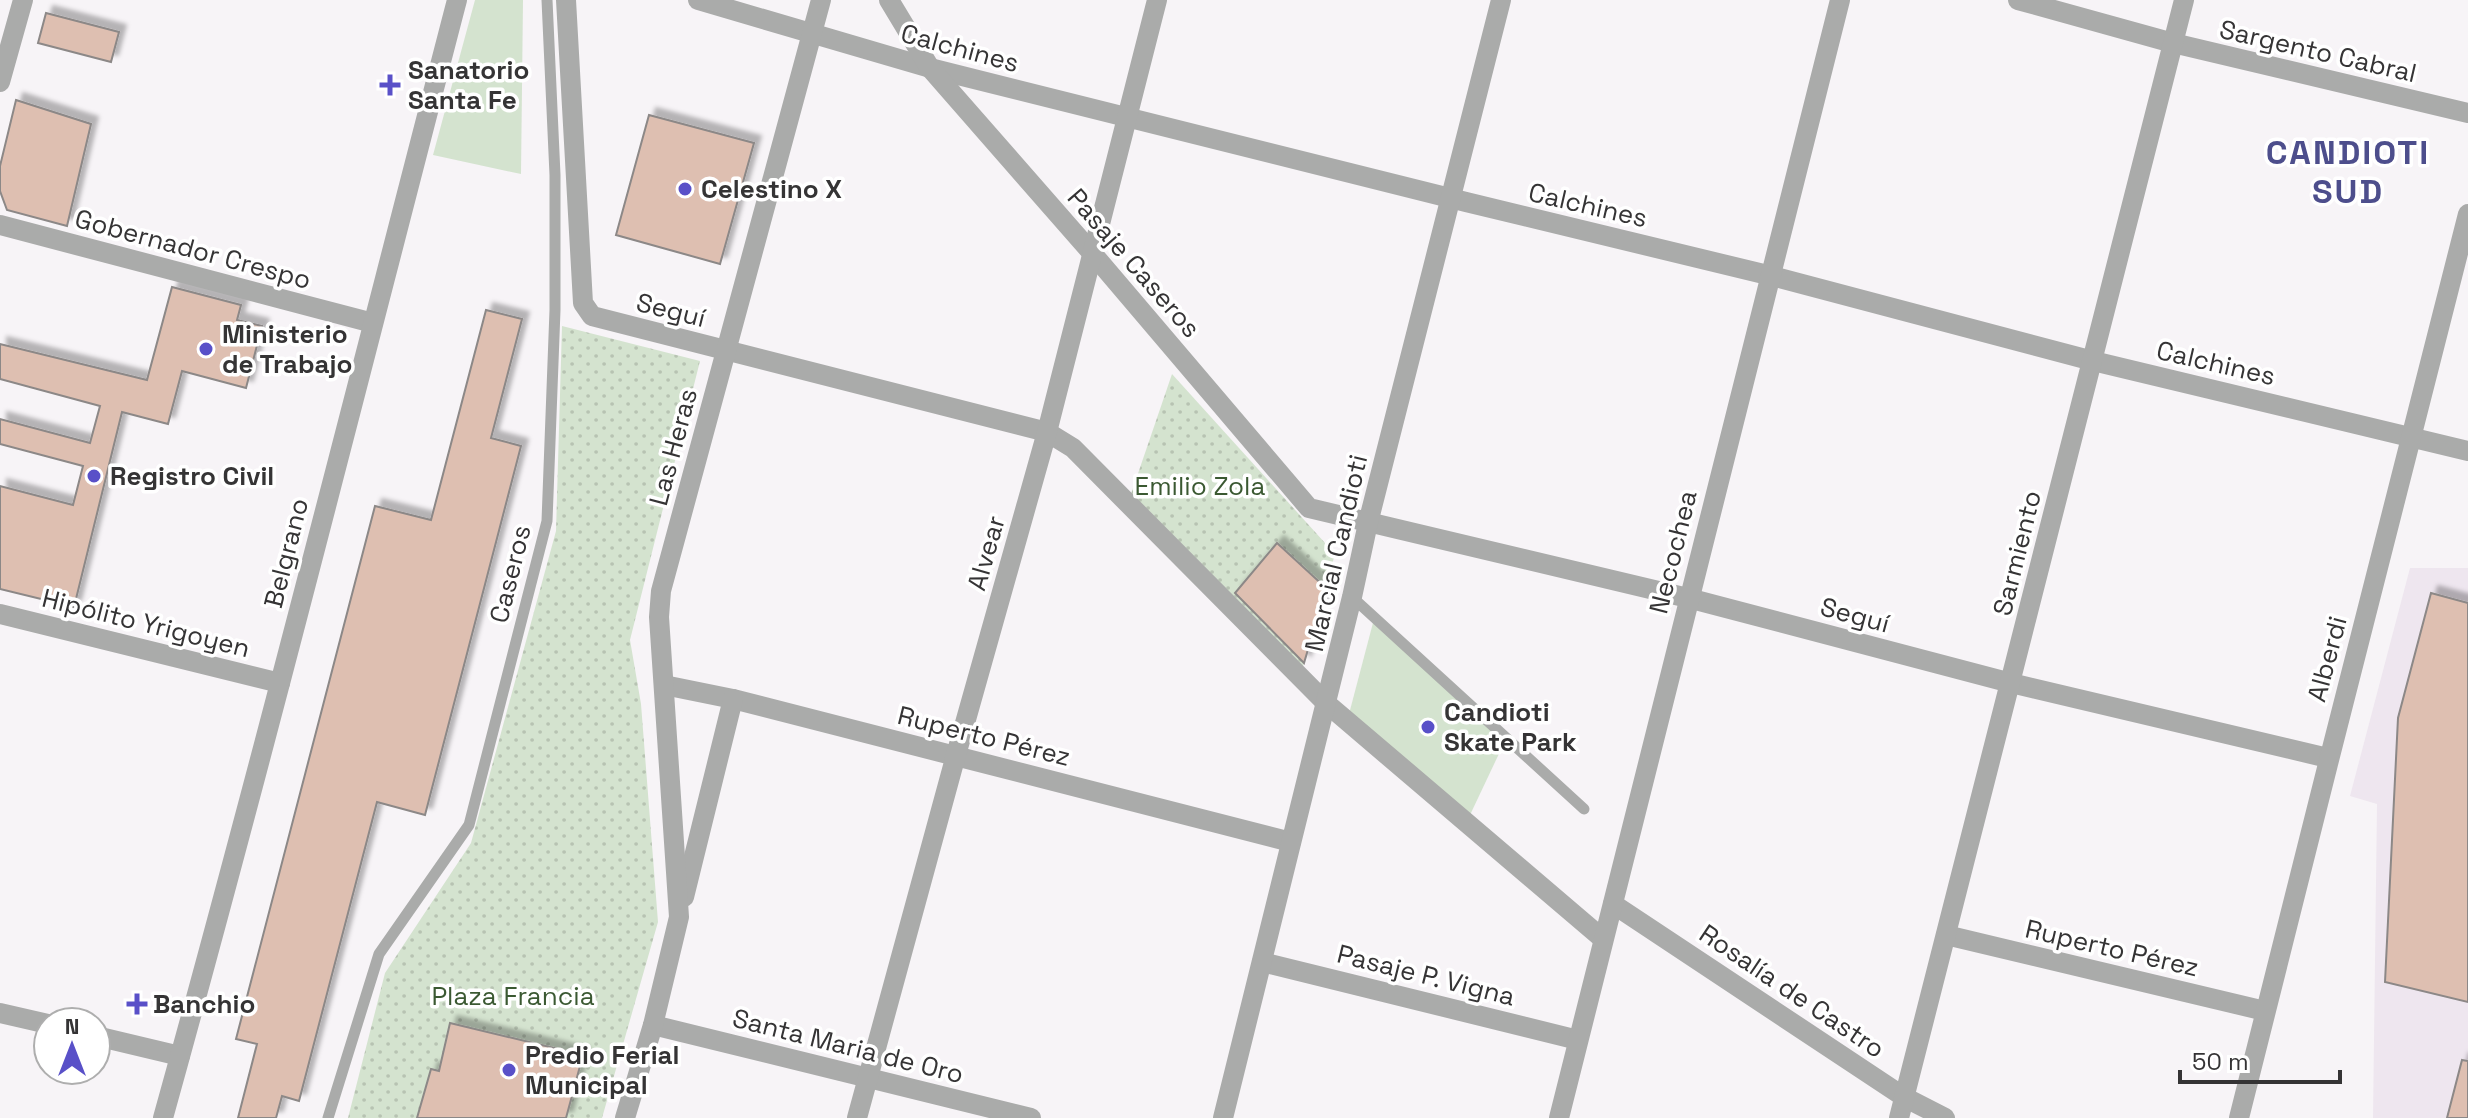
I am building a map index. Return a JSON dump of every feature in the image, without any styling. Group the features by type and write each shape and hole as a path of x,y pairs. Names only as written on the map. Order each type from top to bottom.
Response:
{"street":[{"path":"0,82 23,0"},
{"name":"Belgrano","path":"163,1118 280,683 457,0"},
{"name":"Seguí","path":"566,0 583,303 592,316 1047,432"},
{"name":"Calchines","path":"698,0 930,68 1772,276 2093,361 2468,451"},
{"name":"Las Heras","path":"679,917 659,617 661,591 821,0"},
{"name":"Pasaje Caseros","path":"889,0 930,68 1309,508 1368,523"},
{"name":"Alvear","path":"857,1118 1047,432 1157,0"},
{"name":"Marcial Candioti","path":"1223,1118 1368,523 1501,0"},
{"name":"Necochea","path":"1559,1118 1840,0"},
{"name":"Sargento Cabral","path":"2018,0 2173,43 2468,113"},
{"name":"Sarmiento","path":"1899,1118 2184,0"},
{"name":"Alberdi","path":"2239,1118 2468,214"},
{"name":"Gobernador Crespo","path":"0,225 373,323"},
{"path":"1047,432 1073,448 1326,703 1603,939"},
{"name":"Seguí","path":"1368,523 1688,598 2011,683 2328,758"},
{"name":"Hipólito Yrigoyen","path":"0,614 280,683"},
{"name":"Ruperto Pérez","path":"664,685 733,699 1291,842"},
{"name":"Las Heras","path":"625,1118 653,1025 733,699"},
{"name":"Rosalía de Castro","path":"1613,904 1904,1097 1945,1118"},
{"name":"Ruperto Pérez","path":"1946,935 2265,1011"},
{"name":"Pasaje P. Vigna","path":"1262,962 1578,1040"},
{"path":"0,1013 32,1020"},
{"name":"Santa Maria de Oro","path":"653,1025 1031,1118"},
{"path":"112,1040 180,1056"}],"lane":[{"name":"Caseros","path":"328,1118 379,954 469,825 547,521 555,310 555,175 547,0"},
{"path":"1352,597 1584,809"}],"shaded area":[{"path":"2410,568 2468,568 2468,1118 2373,1118 2377,804 2350,796"}],"green space":[{"path":"475,0 523,0 521,174 433,155"},
{"name":"Plaza Francia","path":"562,326 700,361 630,640 641,704 658,922 602,1118 348,1118 385,973 471,843 556,531"},
{"name":"Emilio Zola","path":"1172,374 1335,554 1302,670 1131,494"},
{"name":"Candioti Skate Park","path":"1374,619 1505,741 1470,815 1349,714"}],"building":[{"path":"46,13 119,32 111,62 38,43"},
{"path":"16,100 91,124 67,226 7,210 0,191 0,166"},
{"name":"Celestino X","path":"649,115 754,143 720,264 616,235"},
{"path":"172,287 241,305 237,320 262,326 246,388 182,371 168,424 122,412 74,607 0,589 0,486 73,505 83,466 0,444 0,419 90,443 100,406 0,379 0,344 147,380"},
{"path":"486,310 522,319 491,438 521,446 425,815 377,802 299,1101 282,1096 276,1118 238,1118 257,1044 236,1039 375,506 431,520"},
{"path":"1277,543 1326,588 1304,663 1235,593"},
{"path":"2431,593 2468,603 2468,1002 2385,982 2398,718"},
{"name":"Predio Ferial Municipal","path":"450,1023 583,1055 566,1118 417,1118 431,1069 439,1071"},
{"path":"2462,1060 2468,1061 2468,1118 2447,1118"}],"place":[{"name":"Sanatorio Santa Fe","path":"390,85"},
{"name":"Celestino X","path":"685,189"},
{"name":"Ministerio de Trabajo","path":"206,349"},
{"name":"Registro Civil","path":"94,476"},
{"name":"Candioti Skate Park","path":"1428,727"},
{"name":"Banchio","path":"137,1004"},
{"name":"Predio Ferial Municipal","path":"509,1070"}],"district":[{"name":"CANDIOTI SUD","path":"2348,172"}]}
